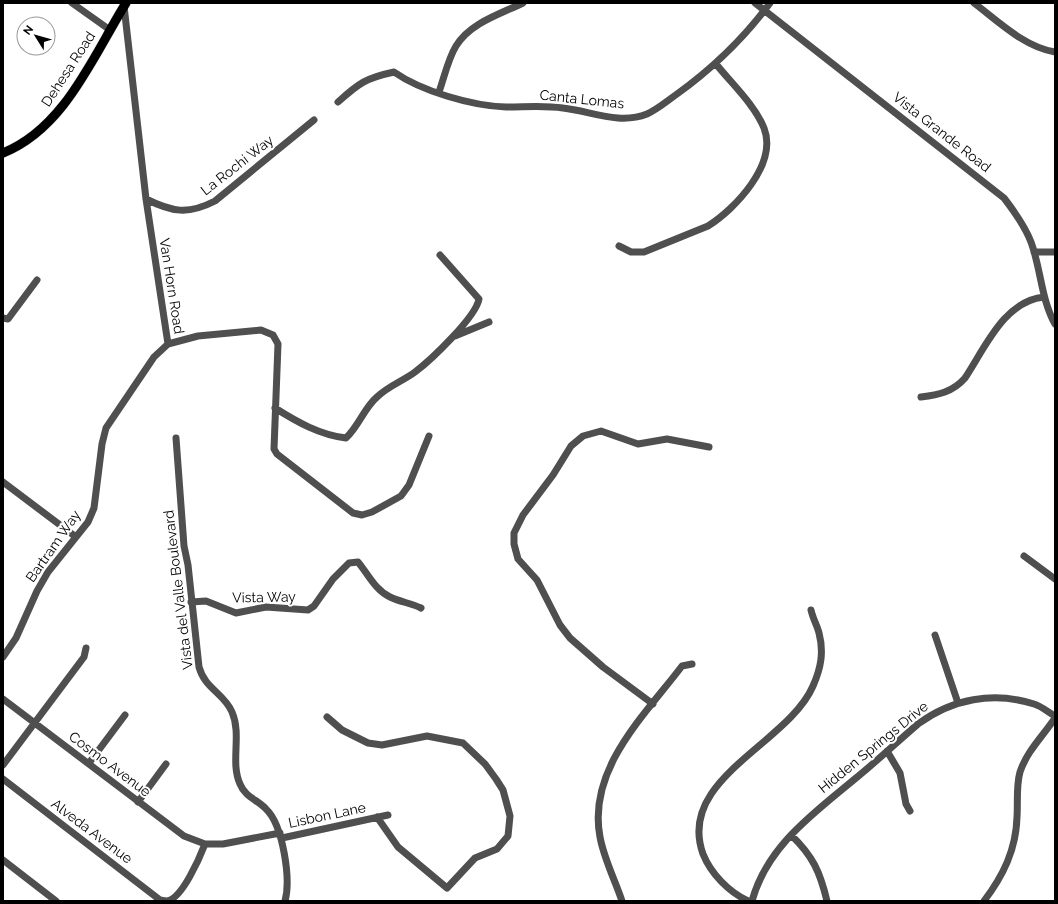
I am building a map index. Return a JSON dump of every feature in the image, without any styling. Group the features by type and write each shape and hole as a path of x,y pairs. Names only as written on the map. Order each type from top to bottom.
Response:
{"main road":[{"name":"Dehesa Road","path":"3,153 30,138 53,118 66,101 125,4"}],"street":[{"path":"72,3 110,30"},
{"path":"439,92 455,47 461,39 481,23 523,3"},
{"name":"Vista Grande Road","path":"755,3 1004,198 1016,214 1031,241 1044,297 1055,324"},
{"name":"Canta Lomas","path":"338,102 363,81 394,72 406,81 488,106 557,107 613,118 628,118 642,115 655,110 716,64 770,3"},
{"path":"974,3 1018,36 1038,47 1055,52"},
{"name":"Van Horn Road","path":"125,4 146,199 168,344 198,336 266,331 273,335 278,344 274,446 277,454 353,513 362,515 372,512 401,496 409,485 429,436"},
{"path":"620,246 631,252 644,252 708,226 716,221 740,197 759,174 764,162 766,148 764,128 749,104 716,64"},
{"name":"La Rochi Way","path":"146,199 165,209 184,211 205,206 215,201 314,120"},
{"path":"1034,252 1055,252"},
{"path":"275,408 298,422 332,437 346,438 356,428 375,398 385,390 416,372 451,338 478,305 479,299 440,255"},
{"path":"3,318 8,318 11,315 37,280"},
{"path":"920,397 940,394 958,385 965,378 1008,314 1024,302 1044,297"},
{"path":"451,338 489,322"},
{"name":"Bartram Way","path":"3,657 16,638 40,585 48,572 88,522 94,508 102,444 106,428 154,357 168,344"},
{"path":"653,704 603,668 570,638 560,625 537,580 518,559 514,544 514,533 523,515 553,475 571,446 583,436 601,431 638,444 667,440 709,447"},
{"name":"Vista del Valle Boulevard","path":"176,438 184,546 188,565 200,673 203,680 211,689 225,700 232,713 235,725 237,776 240,786 250,798 266,808 276,821 281,836 287,884 285,901"},
{"path":"3,482 76,537"},
{"path":"1024,556 1055,579"},
{"name":"Vista Way","path":"191,602 206,601 236,613 266,607 308,610 314,606 333,579 349,563 358,562 383,593 391,598 421,608"},
{"path":"748,901 730,889 714,873 707,862 702,850 699,836 701,815 706,802 717,784 789,720 804,703 811,690 818,673 822,654 819,634 811,610"},
{"path":"935,635 958,703"},
{"path":"3,765 84,657 86,648"},
{"path":"622,901 600,838 600,800 608,771 617,752 682,666 692,664"},
{"name":"Hidden Springs Drive","path":"752,901 758,882 768,863 779,847 817,809 926,719 958,703 977,698 1003,697 1035,704 1055,717"},
{"name":"Cosmo Avenue","path":"3,699 179,833 205,844"},
{"path":"88,763 125,716"},
{"name":"Lisbon Lane","path":"327,717 342,730 368,743 382,745 427,736 463,743 485,764 503,790 510,816 508,836 504,843 497,849 475,858 447,888 398,847 377,817"},
{"path":"984,901 1001,878 1013,848 1017,818 1018,784 1024,762 1033,746 1055,717"},
{"path":"887,751 900,773 906,804 910,810"},
{"path":"138,802 166,764"},
{"name":"Alveda Avenue","path":"3,779 160,900 166,901"},
{"name":"Lisbon Lane","path":"205,844 223,844 281,836 388,815"},
{"path":"792,835 807,850 815,864 823,881 827,901"},
{"path":"166,901 174,897 195,870 205,844"},
{"path":"3,860 56,901"}]}
